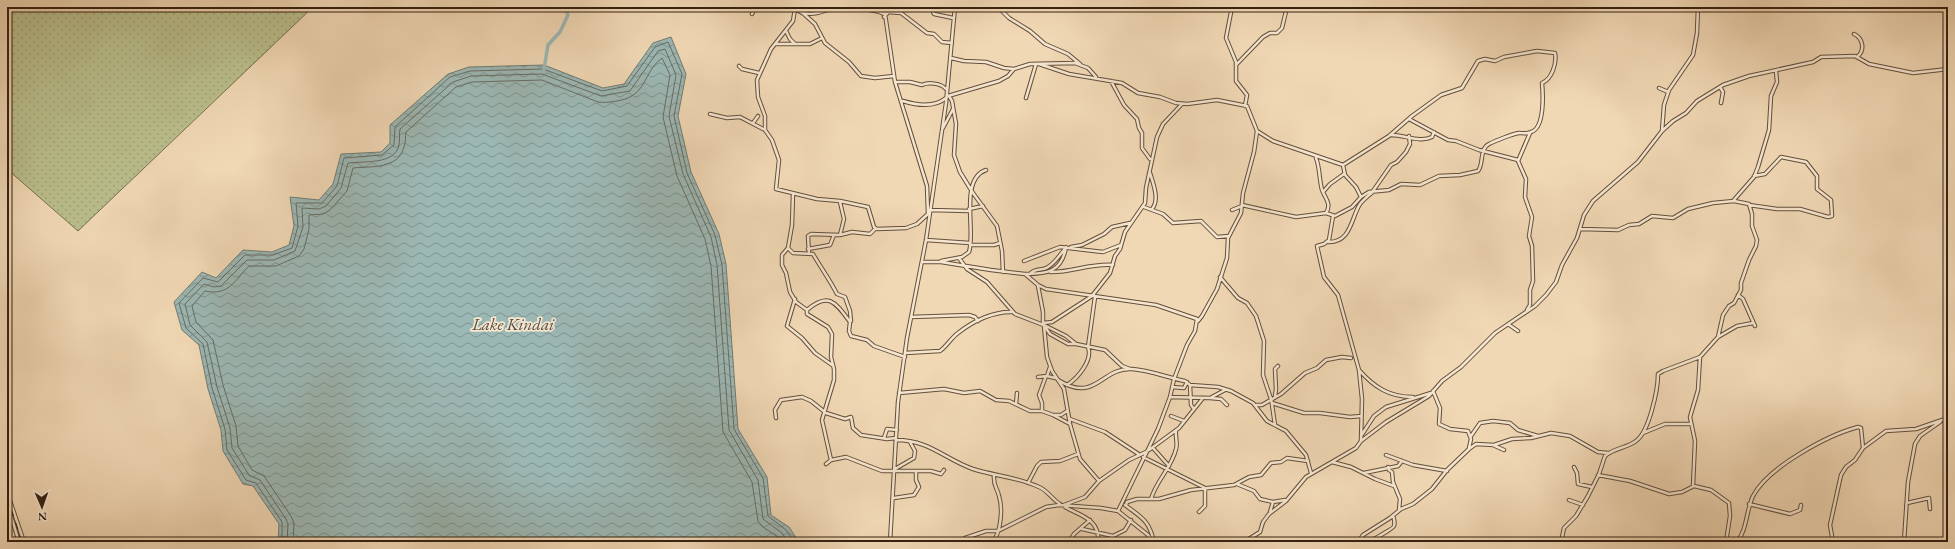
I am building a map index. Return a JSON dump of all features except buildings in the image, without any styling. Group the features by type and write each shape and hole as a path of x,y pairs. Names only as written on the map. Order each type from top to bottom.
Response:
{"street":[{"path":"752,14 755,7"},
{"path":"792,7 801,12 814,24 827,45 849,62 861,76 875,78 894,76"},
{"path":"884,7 894,76 927,186 929,212"},
{"path":"884,15 893,7"},
{"path":"931,7 934,14 951,16 953,20"},
{"path":"890,542 894,498 899,392 926,240 947,97 955,7"},
{"path":"998,7 1008,18 1030,31 1045,44 1068,54 1089,69 1096,77"},
{"path":"1232,7 1226,35 1236,65 1236,81 1247,95 1245,106"},
{"path":"1236,65 1263,37 1270,33 1277,33 1282,28 1287,7"},
{"path":"1386,7 1392,7"},
{"path":"1662,131 1664,105 1668,92 1673,81 1693,55 1697,33 1698,7"},
{"path":"801,12 821,13 836,8 875,11 884,15"},
{"path":"765,130 765,116 758,97 756,85 759,73 770,52 793,21 796,9"},
{"path":"888,12 901,13 927,32 934,34 942,42 952,43"},
{"path":"786,31 790,39 795,44"},
{"path":"1854,34 1861,38 1862,41 1860,54 1858,56"},
{"path":"776,44 810,44 822,38"},
{"path":"1257,131 1273,141 1342,165 1390,135 1441,95 1462,88 1478,61 1485,59 1495,61 1504,57 1537,51 1554,52 1556,62 1548,80 1542,84 1544,104 1540,120 1536,129 1530,133 1518,160 1520,169 1526,179 1525,196 1532,217 1529,236 1532,246 1533,281 1530,290 1530,305 1526,312"},
{"path":"1269,514 1286,500 1300,482 1311,473 1356,448 1361,441 1386,422 1427,398 1442,381 1461,367 1495,333 1535,306 1556,282 1562,265 1577,238 1585,213 1594,199 1638,162 1662,131 1674,119 1686,114 1697,101 1720,87 1749,76 1813,62 1821,57 1858,56 1869,64 1913,73 1948,69"},
{"path":"950,58 964,61 986,62 1004,68 1014,69 1038,64 1064,63 1083,66"},
{"path":"1038,64 1070,74 1096,77 1122,83 1138,93 1160,96 1182,104 1215,100 1245,106 1249,109 1257,131 1256,142 1246,176 1239,217 1228,236 1227,258 1216,292 1198,321 1195,331 1187,345 1158,429 1118,511"},
{"path":"1026,98 1029,93 1030,81 1038,64"},
{"path":"739,66 742,69 759,73"},
{"path":"902,101 935,104 947,97 999,81 1008,76 1014,69"},
{"path":"1733,201 1754,176 1768,132 1770,96 1777,82 1776,71"},
{"path":"1111,81 1124,105 1137,118 1138,128 1142,133 1142,148 1151,161"},
{"path":"896,82 910,82 922,85 926,83 940,85 947,89"},
{"path":"1720,87 1723,92 1721,103"},
{"path":"1659,88 1668,92"},
{"path":"947,97 953,109 957,129 954,153 960,172 997,226 1003,272"},
{"path":"1043,324 1052,322 1094,296 1110,273 1115,255 1122,244 1125,232 1144,207 1155,142 1161,127 1182,104"},
{"path":"941,130 953,109"},
{"path":"710,114 728,119 740,117 765,130 772,140 779,160 776,189 793,194 840,201 868,208 876,229"},
{"path":"754,123 758,116"},
{"path":"1409,119 1448,140 1456,140 1467,147 1518,160"},
{"path":"1390,135 1409,136 1422,140 1432,137 1434,132"},
{"path":"1232,210 1242,205 1296,217 1326,214 1338,216 1350,208 1361,197 1373,191 1389,190 1401,184 1420,185 1439,176 1460,175 1478,171 1483,151 1489,144 1517,133 1530,133"},
{"path":"1361,441 1362,399 1358,370 1338,295 1324,277 1323,268 1318,256 1317,246 1328,242 1337,241 1342,238 1352,225 1361,202 1373,191 1391,165 1397,162 1406,152 1410,144 1409,136"},
{"path":"1316,157 1328,203 1328,210 1326,214"},
{"path":"1580,229 1619,230 1629,225 1639,224 1652,216 1673,218 1688,208 1733,201 1746,202 1749,205 1777,209 1800,209 1828,217 1832,216 1831,200 1817,189 1816,175 1806,162 1781,157 1765,174 1754,176"},
{"path":"1342,165 1344,174 1356,188 1361,197"},
{"path":"941,262 959,258 968,254 971,230 969,210 974,178 986,170"},
{"path":"1150,170 1155,198 1155,206 1152,209"},
{"path":"1324,192 1330,184 1344,174"},
{"path":"793,194 792,225 788,248 782,255 782,266 786,273 789,291 794,299 807,310 807,314 828,327 831,332 834,380 824,412 823,425 831,460"},
{"path":"840,201 844,219 840,235"},
{"path":"1717,337 1723,315 1729,306 1734,303 1738,295 1741,282 1747,271 1749,260 1757,243 1752,227 1752,214 1749,205"},
{"path":"809,254 808,249 810,235 840,235 852,232 870,234 876,229 906,228 917,224 929,212 969,210 984,206"},
{"path":"1144,207 1167,216 1173,223 1201,221 1217,237 1228,236"},
{"path":"1328,242 1330,238 1333,216"},
{"path":"1024,261 1060,247 1082,245 1104,234 1112,227 1131,223"},
{"path":"808,249 829,245 834,235"},
{"path":"926,240 994,245 1000,243"},
{"path":"1067,247 1103,252 1122,244"},
{"path":"1050,272 1062,260 1067,247"},
{"path":"1030,274 1033,271 1050,266 1059,259 1067,247"},
{"path":"788,248 793,252 813,254 824,273 832,282 838,294 845,297 850,311 849,333 851,337 865,339 874,346 905,357"},
{"path":"959,258 969,271 987,282 1013,312 1021,317 1043,324 1066,336 1076,344"},
{"path":"922,262 941,262 1025,274 1062,272 1098,265 1112,265"},
{"path":"1025,274 1038,285 1046,289 1156,305 1174,310 1197,319 1198,321"},
{"path":"1220,277 1238,298 1247,303 1256,316 1264,341 1263,375 1272,398 1275,426"},
{"path":"1038,285 1043,312 1047,357 1050,367 1064,389 1067,411 1078,454 1085,467 1099,481"},
{"path":"1738,295 1742,297 1755,326"},
{"path":"1066,386 1073,381 1082,370 1090,351 1088,347 1094,296"},
{"path":"794,299 787,326 802,338 815,353 832,365"},
{"path":"807,310 817,302 830,300 838,305 839,309 850,322"},
{"path":"905,353 940,351 958,333 978,321 1000,312 1013,312"},
{"path":"912,317 971,316 978,321"},
{"path":"1643,434 1652,414 1658,374 1700,357 1717,337 1734,327 1744,323 1753,323"},
{"path":"1043,324 1050,334 1063,342 1108,351 1122,366 1130,369 1187,382 1190,385 1218,386 1225,390"},
{"path":"1508,324 1518,331"},
{"path":"1256,406 1262,405 1281,394 1305,373 1317,368 1326,360 1342,357 1351,358"},
{"path":"1693,486 1695,440 1694,432 1690,424 1691,411 1698,390 1700,357"},
{"path":"1272,398 1276,392 1275,369 1278,366"},
{"path":"1042,411 1042,402 1039,395 1050,367"},
{"path":"1038,377 1046,376 1057,379 1066,386 1079,389 1092,386 1114,373 1130,369"},
{"path":"1358,370 1367,380 1382,391 1399,396 1415,397"},
{"path":"1172,387 1184,388 1187,382"},
{"path":"1190,385 1191,405 1194,409"},
{"path":"899,392 944,389 964,393 980,391 996,400 1016,404 1027,411 1042,411 1070,424"},
{"path":"1210,398 1225,390 1231,390 1256,406 1265,420 1286,431 1304,453 1311,473"},
{"path":"1016,404 1017,392"},
{"path":"1361,436 1374,416 1386,407 1432,392"},
{"path":"1432,392 1440,408 1439,424 1450,429 1465,430 1469,432 1471,437"},
{"path":"776,418 775,414 778,403 785,399 798,396 809,400 824,412 845,419 851,417 853,428 861,435 926,444 963,466 994,475 1012,477 1040,487 1063,506 1090,520 1099,533 1098,542"},
{"path":"1170,397 1221,399 1227,405"},
{"path":"1063,506 1088,495 1099,481 1129,460 1152,448 1176,430 1203,398"},
{"path":"1009,402 1016,400"},
{"path":"1272,403 1304,413 1320,413 1350,418 1361,416"},
{"path":"1053,415 1061,414 1067,411"},
{"path":"1171,416 1184,421"},
{"path":"1069,418 1104,432 1140,455"},
{"path":"1833,542 1830,525 1841,475 1863,448 1886,431 1916,429 1948,418"},
{"path":"1904,542 1908,482 1916,440 1942,420"},
{"path":"1468,450 1471,437 1480,423 1491,421 1510,423 1518,430 1538,436"},
{"path":"1358,542 1363,535 1399,511 1413,504 1432,489 1447,471 1476,444 1493,445 1512,439 1550,433 1566,435 1598,452 1608,453 1635,442 1643,434 1665,424 1690,424"},
{"path":"1737,542 1742,535 1749,504 1757,490 1769,475 1834,434 1860,427 1863,448"},
{"path":"884,438 887,429 897,430"},
{"path":"1151,499 1154,490 1169,466 1176,449 1176,430"},
{"path":"895,471 913,459 915,452 910,441"},
{"path":"1493,445 1504,450"},
{"path":"1152,448 1169,466"},
{"path":"1561,542 1564,528 1576,516 1583,505 1598,476 1603,460 1608,453"},
{"path":"1028,483 1034,475 1036,466 1041,462 1060,461 1078,454"},
{"path":"1386,455 1413,465 1447,471"},
{"path":"826,464 831,460 842,457 850,458 872,468 895,471 931,472 941,474 944,470"},
{"path":"1144,457 1205,488"},
{"path":"1126,506 1127,502 1134,500 1151,499 1205,488 1237,484 1249,477 1261,475 1271,463 1281,462 1287,458 1308,461"},
{"path":"1364,473 1398,466 1402,461"},
{"path":"1332,462 1351,467 1394,486"},
{"path":"1574,466 1578,473 1578,484 1592,487"},
{"path":"1388,467 1388,470 1392,472 1394,486 1400,499 1399,511"},
{"path":"894,498 914,495 919,486 916,480 916,472"},
{"path":"993,542 1000,522 999,495 994,485 994,475"},
{"path":"1598,476 1630,481 1669,494 1689,489 1693,486 1711,490 1729,503 1730,516 1726,542"},
{"path":"1237,484 1254,490 1260,499 1273,502 1286,500"},
{"path":"1199,512 1205,506 1205,488"},
{"path":"7,492 24,542"},
{"path":"1907,503 1929,498 1930,509"},
{"path":"1569,500 1583,505"},
{"path":"1244,542 1261,531 1263,523 1269,514 1273,502"},
{"path":"1123,503 1147,522 1152,530 1154,542"},
{"path":"7,504 19,542"},
{"path":"1749,504 1790,514 1800,510 1802,505"},
{"path":"962,541 986,531 998,531 1050,505 1101,508 1118,511 1131,520 1154,542"},
{"path":"1368,542 1392,528 1394,525 1393,516"},
{"path":"1069,542 1074,534 1082,529 1090,520"},
{"path":"1082,529 1111,536 1125,530 1131,520"},
{"path":"68,542 78,539 85,542"},
{"path":"164,542 181,539 194,542"}],"green space":[{"path":"7,7 313,7 78,231 7,169"}],"water":[{"name":"Lake Kindai","path":"671,37 686,74 678,116 691,172 719,234 726,264 738,429 767,477 771,515 789,527 799,542 278,542 279,524 253,486 243,484 223,451 221,430 208,389 199,345 182,330 174,302 202,272 216,278 243,250 272,252 289,245 294,226 290,197 319,200 333,184 341,154 381,152 390,143 390,125 448,74 469,67 544,65 603,88 624,84 653,43"}],"waterway":[{"path":"544,69 548,45 560,32 568,15 564,7"}],"railway":[{"path":"7,496 22,542"}]}
